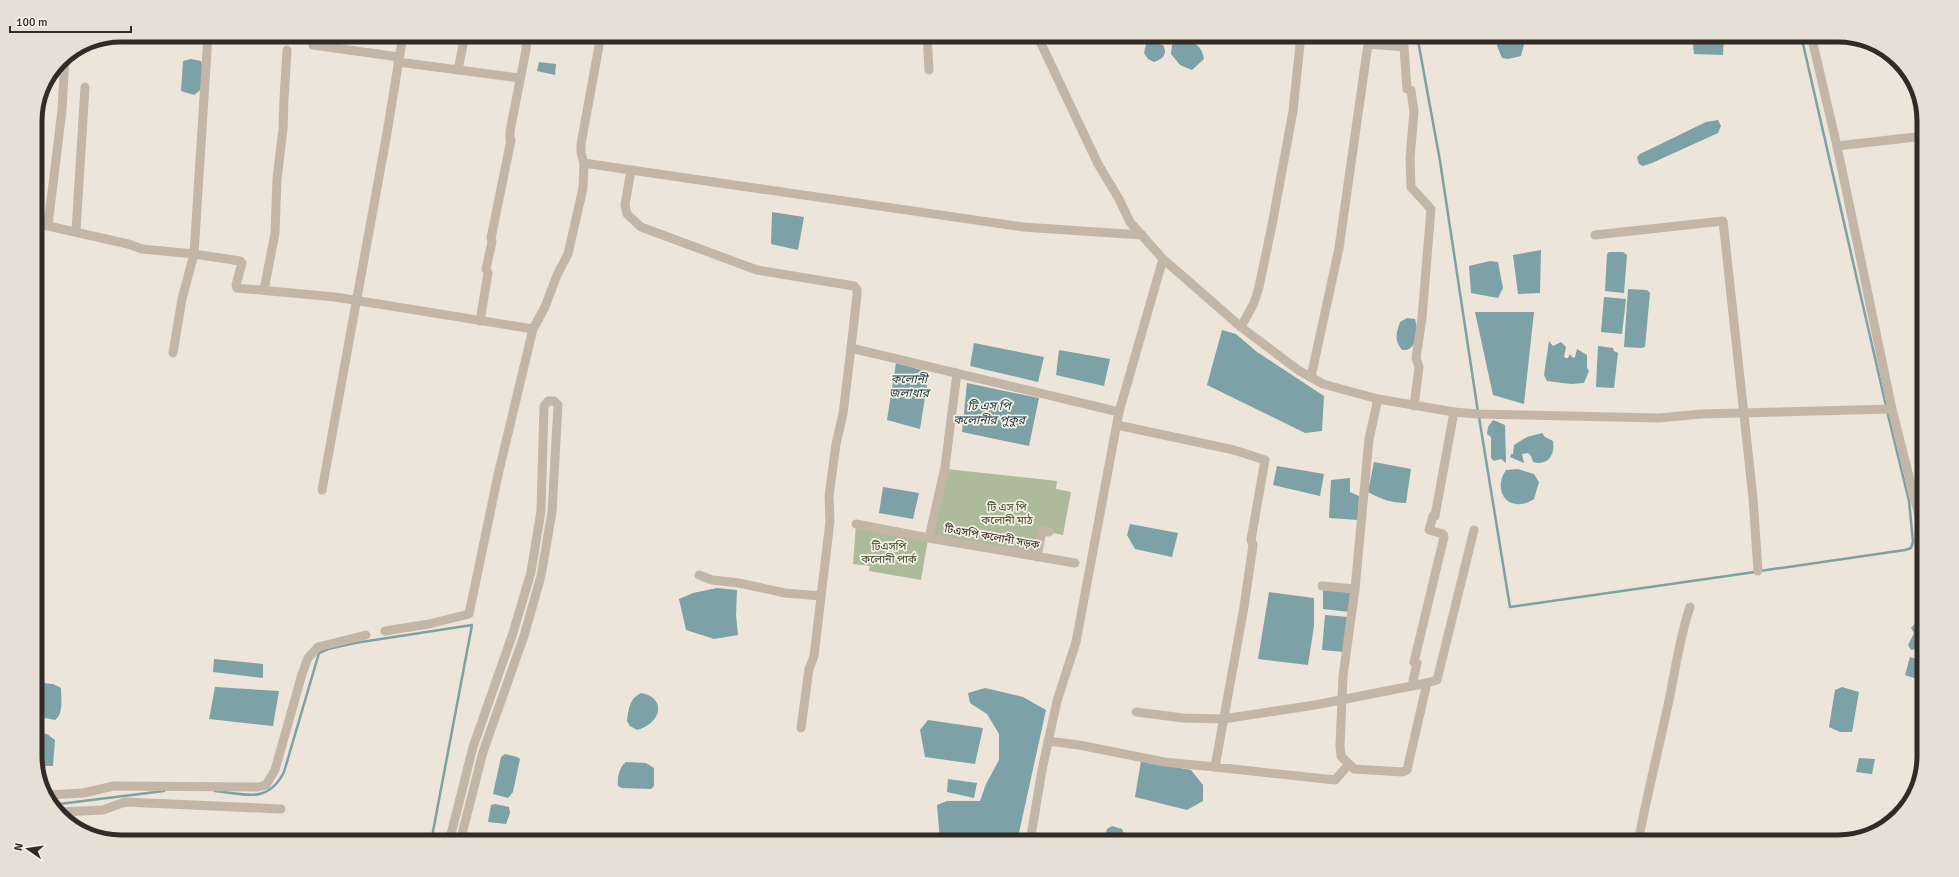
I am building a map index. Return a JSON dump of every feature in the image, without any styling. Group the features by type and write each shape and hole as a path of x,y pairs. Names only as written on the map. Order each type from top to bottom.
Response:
{"street":[{"path":"173,352 182,299 194,254 208,42"},
{"path":"313,42 313,46 458,70 520,78"},
{"path":"322,490 388,134 402,42"},
{"path":"458,70 464,42"},
{"path":"480,320 488,273 486,269 492,242 491,238 511,140 510,131 527,42"},
{"path":"385,631 429,624 469,614 498,475 533,329 545,307 557,275 568,254 583,188 584,163 581,153 581,144 600,42"},
{"path":"927,42 929,70"},
{"path":"1040,42 1098,164 1119,199 1130,222 1163,259 1241,327 1298,370 1323,384 1378,399 1454,412 1659,418 1744,413 1892,409"},
{"path":"1241,327 1254,303 1269,240 1293,111 1300,42"},
{"path":"1813,42 1837,146 1892,409 1917,508"},
{"path":"1311,377 1339,248 1368,44 1404,47 1407,89 1411,90 1414,112 1410,158 1412,187 1431,209 1422,318 1416,358 1419,367 1414,406"},
{"path":"264,290 274,233 288,50"},
{"path":"48,225 62,110 65,66"},
{"path":"76,231 85,87"},
{"path":"1837,146 1917,137"},
{"path":"584,163 1016,226 1142,235"},
{"path":"631,170 625,205 627,214 641,227 757,270 854,286 857,290 843,414 836,444 829,496 830,521 814,656 809,669 801,728"},
{"path":"1595,235 1723,221 1753,498 1758,572"},
{"path":"42,224 76,231 142,249 194,254 240,261 242,263 236,287 358,301 533,329"},
{"path":"1031,835 1057,701 1076,642 1119,412 1163,259"},
{"path":"851,348 1119,412"},
{"name":"টিএসপি কলোনী সড়ক","path":"957,373 945,467 928,538 1036,557 1075,562"},
{"path":"1378,399 1369,439 1355,589 1343,676 1340,746 1342,756 1354,769 1403,772 1407,770 1427,683"},
{"path":"451,835 473,747 513,633 531,572 541,511 544,406 548,401 554,400 558,405 552,512 541,576 524,636 483,752 462,835"},
{"path":"1412,686 1417,663 1414,662 1444,537 1443,534 1429,530 1433,516 1435,516 1454,412"},
{"path":"1117,425 1234,450 1265,460 1251,540 1253,546 1244,607 1215,767"},
{"path":"856,524 928,538"},
{"path":"1136,712 1183,718 1223,719 1342,700 1437,680 1474,530"},
{"path":"1036,557 1042,531 1049,532"},
{"path":"699,575 712,580 740,583 785,593 821,596"},
{"path":"1322,586 1355,589"},
{"path":"1639,835 1684,627 1690,608"},
{"path":"52,795 83,793 114,786 258,787 266,785 276,770 302,674 308,658 318,647 366,635"},
{"path":"1048,742 1079,745 1164,762 1335,780 1349,764"},
{"path":"65,812 103,810 125,802 281,809"}],"green space":[{"name":"টি এস পি কলোনী মাঠ","path":"946,469 1057,481 1056,489 1071,492 1063,535 1042,531 1037,557 928,539 921,580 869,571 870,566 853,564 856,524 929,538"}],"water":[{"path":"1179,42 1189,42 1194,44 1199,47 1204,59 1192,70 1180,65 1171,54 1172,45"},
{"path":"1497,42 1524,42 1521,56 1508,59 1502,58 1497,46"},
{"path":"1693,42 1724,42 1723,55 1694,54"},
{"path":"1152,43 1163,45 1165,51 1162,58 1154,62 1148,59 1144,53 1146,44"},
{"path":"191,59 201,61 204,71 203,88 194,95 181,91 183,61"},
{"path":"539,62 556,64 555,75 537,71"},
{"path":"1718,120 1721,126 1718,133 1652,163 1643,166 1639,164 1637,157 1640,154 1706,122"},
{"path":"772,212 804,217 798,250 771,244"},
{"path":"1541,250 1540,293 1518,294 1513,255"},
{"path":"1609,252 1623,252 1627,255 1624,293 1605,291 1607,254"},
{"path":"1490,261 1498,262 1503,288 1498,298 1471,293 1469,266"},
{"path":"1628,289 1647,290 1650,293 1645,347 1624,347"},
{"path":"1604,297 1626,299 1622,334 1601,332"},
{"path":"1475,312 1534,312 1524,404 1493,395"},
{"path":"1407,318 1415,319 1416,339 1411,347 1407,350 1402,350 1397,340 1397,333 1400,322"},
{"path":"1222,330 1236,334 1257,352 1324,396 1322,431 1305,433 1207,385"},
{"path":"1549,341 1553,346 1561,342 1566,347 1564,357 1566,358 1568,358 1570,354 1573,358 1575,357 1577,349 1587,355 1587,368 1589,371 1584,383 1571,384 1547,381 1544,375"},
{"path":"974,343 1044,357 1038,382 970,366"},
{"path":"1598,346 1613,348 1614,351 1618,353 1614,388 1596,387"},
{"path":"1059,350 1110,359 1104,386 1056,375"},
{"name":"কলোনী জলাধার","path":"896,363 929,372 920,429 887,420"},
{"name":"টি এস পি কলোনীর পুকুর","path":"967,383 1039,398 1029,446 962,432"},
{"path":"1493,420 1505,425 1506,463 1501,459 1494,461 1491,458 1491,437 1487,434 1488,427"},
{"path":"1542,433 1545,437 1553,441 1553,451 1549,459 1543,463 1533,462 1528,453 1522,454 1524,463 1510,457 1511,454 1513,454 1514,445 1527,437"},
{"path":"1374,462 1411,469 1406,503 1386,500 1368,492"},
{"path":"1277,466 1324,474 1320,496 1273,485"},
{"path":"1518,469 1534,474 1539,482 1534,499 1525,503 1517,504 1511,503 1505,499 1501,486 1502,478 1506,470"},
{"path":"1350,478 1350,492 1359,496 1358,520 1329,518 1331,480"},
{"path":"883,487 919,493 913,519 879,513"},
{"path":"1130,524 1178,533 1172,557 1135,549 1127,535"},
{"path":"717,588 737,590 736,615 738,635 714,639 686,630 679,599 693,593"},
{"path":"1323,589 1353,591 1350,612 1323,609"},
{"path":"1269,592 1314,598 1314,626 1308,665 1258,659"},
{"path":"1325,615 1349,617 1344,652 1322,650"},
{"path":"1917,621 1917,649 1911,650 1908,645 1914,633 1911,628"},
{"path":"1910,657 1917,659 1917,679 1905,675"},
{"path":"214,659 263,664 263,678 213,672"},
{"path":"42,684 53,684 61,688 61,710 60,714 55,720 42,717"},
{"path":"215,687 279,691 273,726 209,719"},
{"path":"1842,687 1859,692 1852,732 1840,732 1829,727 1835,690"},
{"path":"985,688 1023,697 1046,710 1019,835 939,835 937,805 947,801 980,801 986,784 999,760 999,734 987,714 970,703 968,693"},
{"path":"641,693 649,695 655,699 658,705 658,710 652,722 646,727 637,730 630,726 627,721 629,708 632,701"},
{"path":"928,720 983,728 975,764 925,757 920,730"},
{"path":"42,734 47,734 55,740 53,766 43,766"},
{"path":"505,754 520,759 513,792 508,798 493,794 501,757"},
{"path":"1859,758 1875,759 1872,774 1856,772"},
{"path":"1141,761 1191,770 1203,785 1203,801 1187,810 1135,797"},
{"path":"626,762 646,763 654,768 654,786 651,789 622,788 618,786 619,773"},
{"path":"948,779 977,783 974,798 947,792"},
{"path":"495,804 509,807 510,813 506,824 488,822 491,805"},
{"path":"1112,826 1122,829 1124,834 1106,835 1107,829"}],"waterway":[{"path":"1418,42 1440,161 1478,412"},
{"path":"1803,42 1886,406"},
{"path":"1760,571 1911,548 1913,542 1909,501 1887,411"},
{"path":"1479,417 1510,607 1755,572"},
{"path":"215,791 255,795 271,789 278,782 284,772 319,653 328,649 355,643 472,625 432,835"},
{"path":"59,804 164,791"}],"park label":[{"name":"টিএসপি কলোনী পার্ক","path":"889,552"}]}
